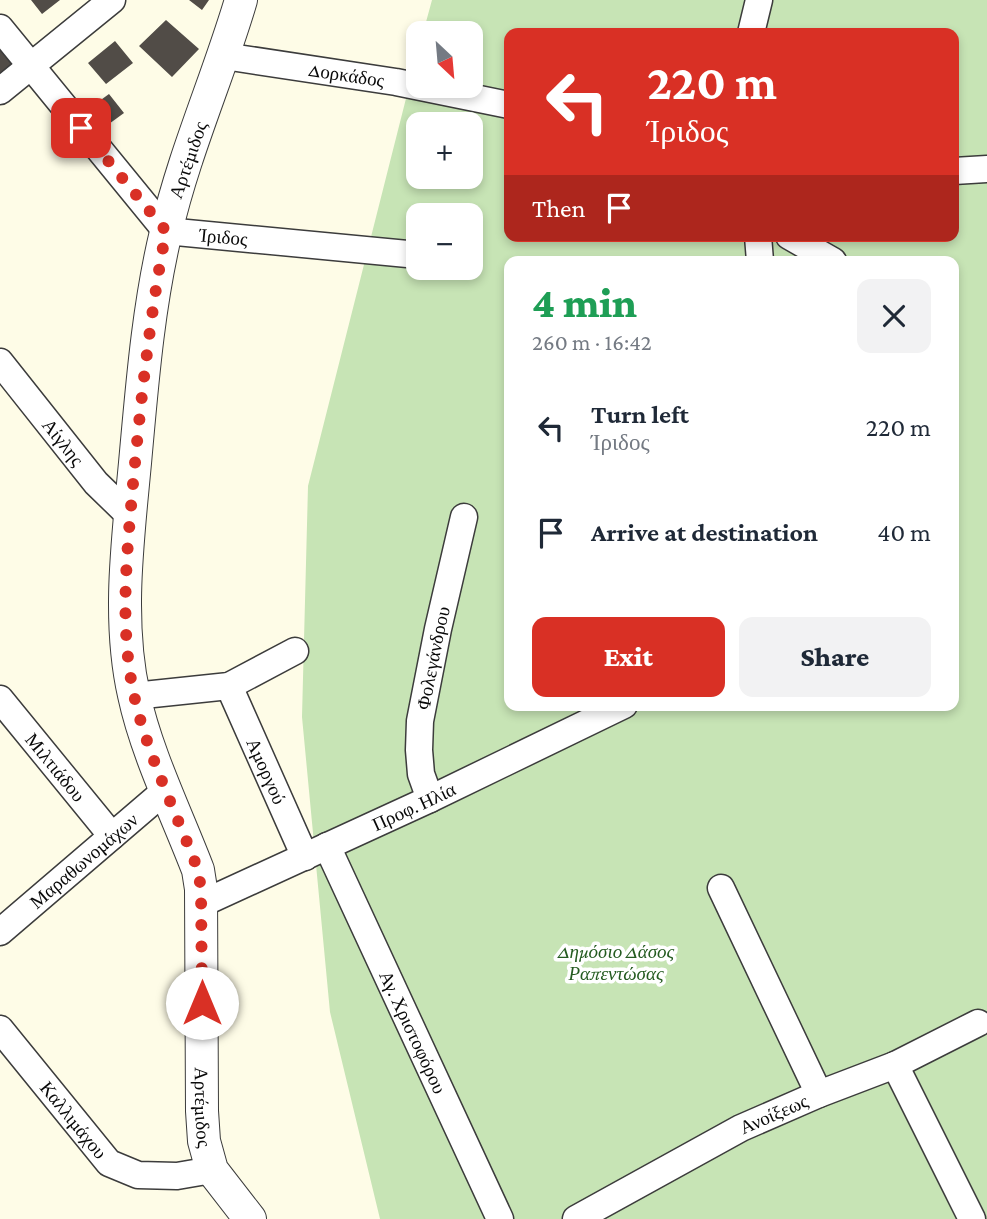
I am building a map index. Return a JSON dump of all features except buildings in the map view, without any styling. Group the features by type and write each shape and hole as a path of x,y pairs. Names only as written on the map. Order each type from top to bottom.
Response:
{"street":[{"path":"0,91 112,0"},
{"name":"Αρτέμιδος","path":"241,0 225,57 189,153 166,231 153,298 130,516 125,608 126,641 134,696 143,727 198,870 201,904 202,1125 212,1170 250,1219"},
{"path":"752,28 759,0"},
{"path":"0,28 166,231"},
{"name":"Δορκάδος","path":"225,57 396,82 504,104"},
{"path":"959,171 987,169"},
{"name":"Ίριδος","path":"166,231 406,254"},
{"path":"800,242 824,256"},
{"name":"Αίγλης","path":"0,362 96,483 130,516"},
{"name":"Φολεγάνδρου","path":"430,799 421,774 420,720 464,517"},
{"path":"134,696 229,686 295,651"},
{"name":"Αμοργού","path":"229,686 316,851"},
{"name":"Μιλτιάδου","path":"0,699 112,836"},
{"name":"Προφ. Ηλία","path":"201,904 430,799 612,711"},
{"name":"Μαραθωνομάχων","path":"0,932 167,789"},
{"name":"Αγ. Χριστοφόρου","path":"316,851 500,1219"},
{"path":"721,888 819,1094"},
{"name":"Ανοίξεως","path":"576,1219 741,1128 895,1065 978,1023"},
{"name":"Καλλιμάχου","path":"0,1029 108,1163 138,1175 177,1176 212,1170"},
{"path":"895,1065 972,1219"}],"green space":[{"name":"Δημόσιο Δάσος Ραπεντώσας","path":"432,0 987,0 987,1219 380,1219 330,1012 302,717 308,486 406,98 483,98 483,21 426,21"}],"route":[{"path":"81,128 166,231 155,286 139,420 130,516 126,641 134,696 143,727 198,870 201,889 202,1003"}]}
